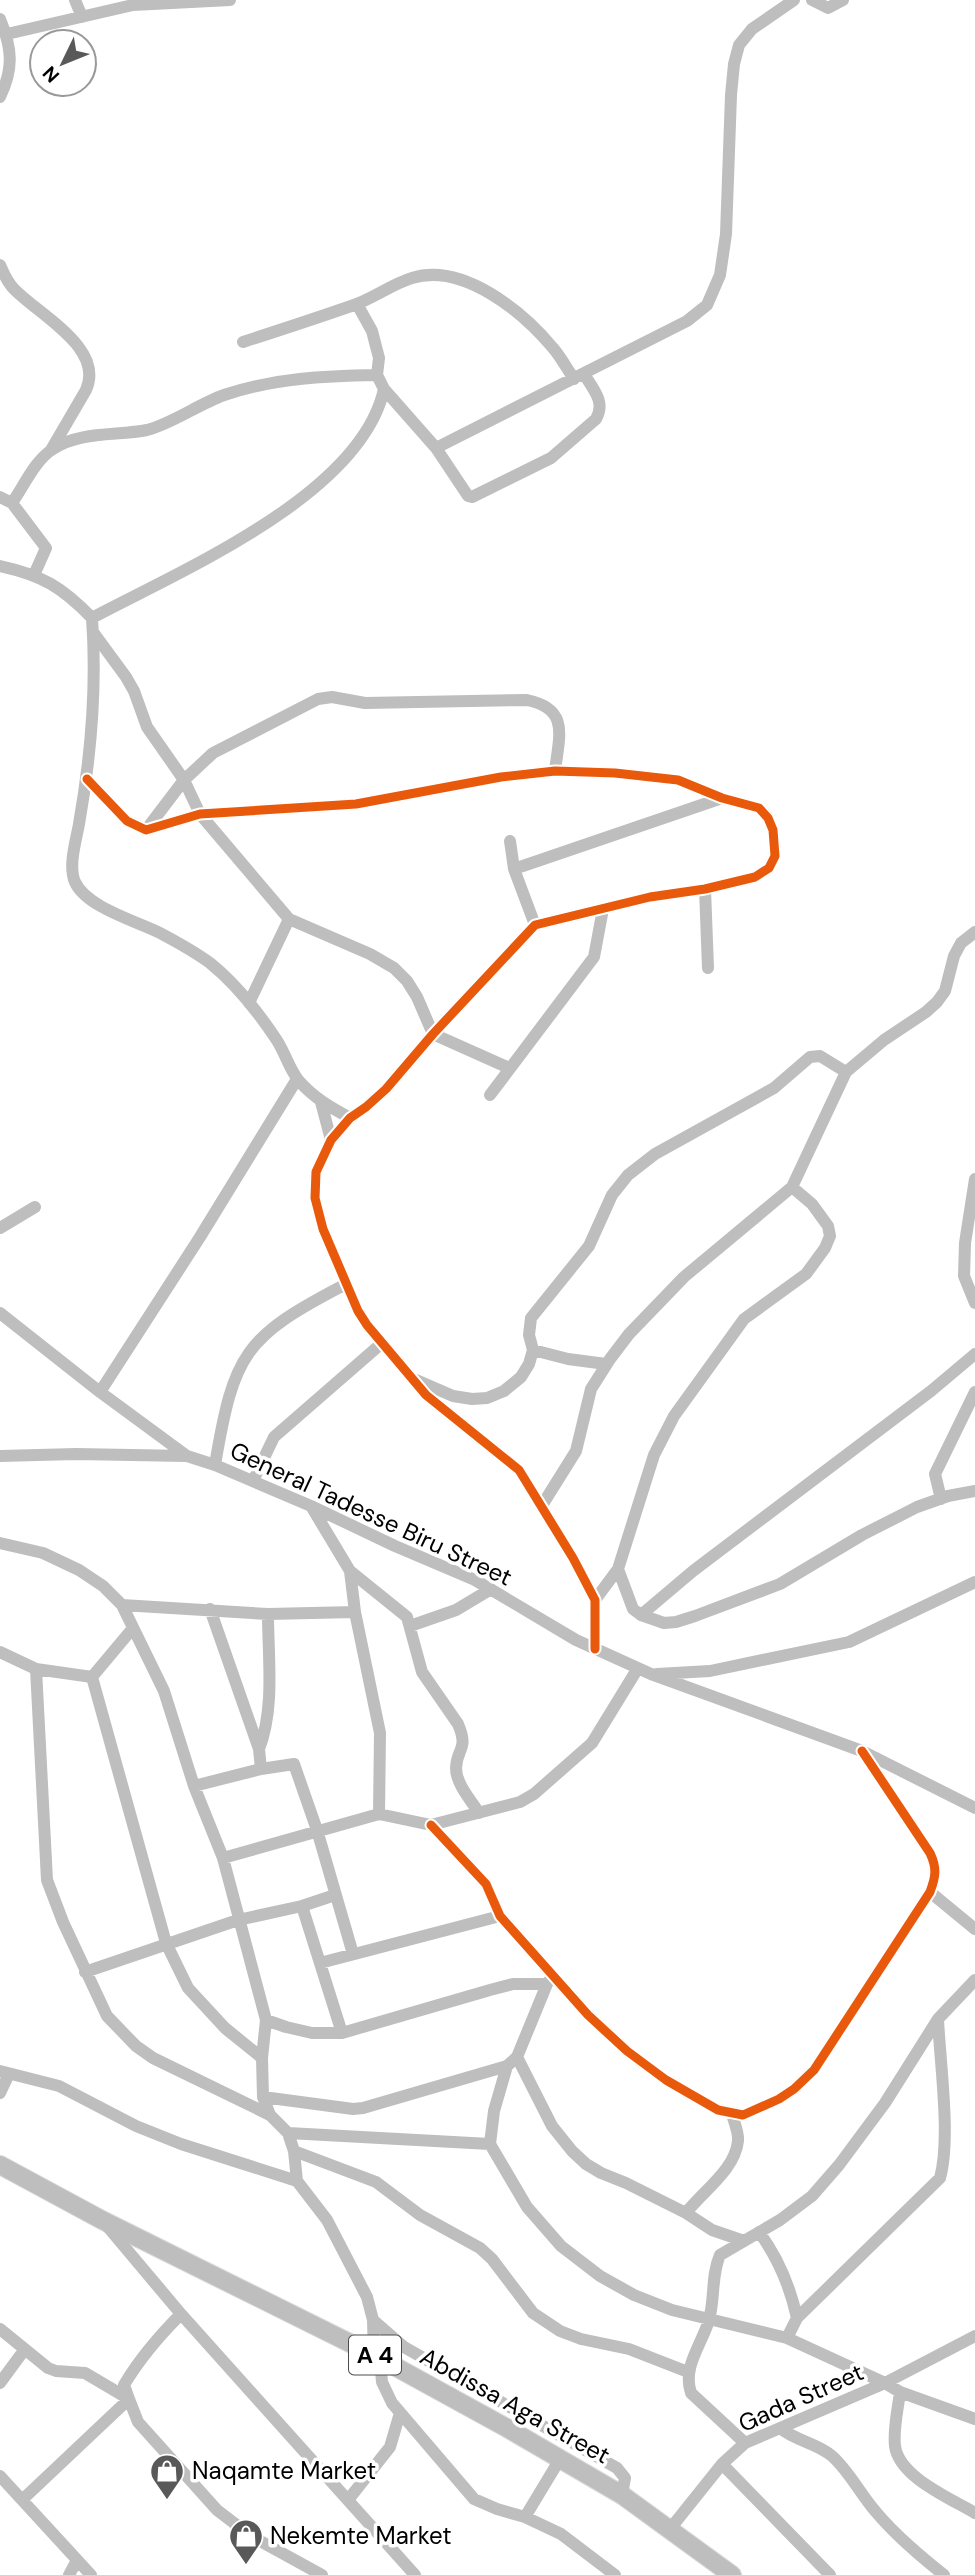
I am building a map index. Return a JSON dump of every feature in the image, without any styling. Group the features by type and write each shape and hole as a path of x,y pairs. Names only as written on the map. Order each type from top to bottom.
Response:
{"highway":[{"name":"Abdissa Aga Street","path":"0,2165 102,2220 377,2357 560,2459 622,2495 732,2575"}],"street":[{"path":"75,0 82,16"},
{"path":"0,97 8,76 10,55 2,27 82,16 153,2 230,0"},
{"path":"436,448 687,321 707,305 720,275 726,234 731,95 739,46 752,29 794,0"},
{"path":"812,0 828,8 843,0"},
{"path":"0,265 14,289 81,348 90,366 89,384 51,450"},
{"path":"243,342 357,304 411,278 438,275 458,279 488,291 534,328 600,401 600,412 596,419 561,451 472,497 468,496 436,448 384,389 377,375 379,358 372,331 357,304"},
{"path":"34,575 46,548 6,500 51,450 68,441 146,430 202,404 250,387 294,379 377,375"},
{"path":"93,625 296,503 341,463 362,436 375,415 384,389"},
{"path":"0,566 34,575 63,591 93,625 134,691 147,727 184,780 200,814 289,919 370,954 394,968 407,981 417,997 433,1034 509,1068"},
{"path":"93,625 95,658 87,779 74,851 75,881 87,897 101,906 160,933 213,966 249,1003 277,1039 297,1079 321,1102 350,1118"},
{"path":"146,830 184,780 212,753 305,705 332,696 365,702 527,700 543,703 555,713 560,725 555,771"},
{"path":"87,779 127,821 146,830 200,814 356,804 489,779 555,771 615,773 678,780 722,798 760,808 773,830 775,856 769,868 755,877 705,889 650,897 534,925 377,1098 350,1118 331,1140 316,1172 315,1198 323,1229 367,1325 426,1395 519,1470 573,1558 594,1600 595,1648"},
{"path":"514,869 722,798"},
{"path":"510,841 514,869 534,925"},
{"path":"705,889 708,968"},
{"path":"490,1095 594,957 603,909"},
{"path":"249,1003 289,919"},
{"path":"541,1507 576,1451 591,1389 606,1364 666,1294 792,1188 845,1072 937,1002 945,991 954,956 961,943 975,932"},
{"path":"413,1378 453,1396 487,1398 504,1391 521,1377 530,1364 533,1350 529,1335 531,1318 589,1246 611,1195 628,1175 655,1154 774,1088 810,1057 820,1056 845,1072"},
{"path":"100,1392 297,1079"},
{"path":"321,1102 331,1140"},
{"path":"975,1179 965,1243 964,1276 975,1303"},
{"path":"594,1600 618,1569 654,1455 674,1416 744,1319 806,1273 825,1248 830,1236 828,1226 812,1205 792,1188"},
{"path":"0,1228 35,1207"},
{"path":"215,1465 229,1393 251,1347 288,1315 346,1284"},
{"path":"0,1313 187,1456"},
{"path":"253,1481 274,1437 382,1343"},
{"path":"533,1350 568,1359 606,1364"},
{"path":"641,1615 693,1571 975,1354"},
{"path":"941,1499 935,1474 975,1392"},
{"name":"General Tadesse Biru Street","path":"0,1456 187,1456 215,1465 491,1589 576,1640 650,1674 862,1751 975,1808"},
{"path":"618,1569 633,1609 641,1615 664,1623 676,1622 780,1584 891,1520 941,1499 975,1490"},
{"path":"311,1506 350,1571 401,1611 410,1626 422,1672 462,1734 463,1749 456,1766 457,1774 479,1814"},
{"path":"0,1543 29,1548 79,1570 103,1586 122,1605 164,1691 194,1786 223,1858 266,2020 261,2058 263,2097 270,2115"},
{"path":"350,1571 355,1612 380,1733 379,1814"},
{"path":"650,1674 710,1671 849,1642 875,1632 975,1582"},
{"path":"410,1626 456,1610 491,1589"},
{"path":"122,1605 268,1614 355,1612"},
{"path":"210,1609 259,1749 261,1769"},
{"path":"259,1749 266,1731 268,1712 268,1614"},
{"path":"92,1676 133,1628"},
{"path":"0,1652 36,1669 92,1676"},
{"path":"223,1858 379,1814 431,1825 520,1802 534,1794 592,1742 638,1668"},
{"path":"36,1669 47,1880 53,1900 107,2016 136,2046 170,2068 270,2115 288,2133 294,2151 297,2181 327,2220 367,2297 386,2393 400,2413 474,2499 497,2510 524,2517 575,2543 615,2575"},
{"path":"92,1676 166,1943 188,1988 225,2028 261,2058"},
{"path":"431,1825 486,1885 499,1916 550,1979 588,2015 644,2065 701,2101 732,2114 743,2115 766,2106 794,2089 814,2070 930,1892 937,1871 862,1751"},
{"path":"194,1786 261,1769 294,1764 298,1769 317,1830 353,1954"},
{"path":"930,1892 975,1929"},
{"path":"85,1972 238,1920 302,1906 335,1895"},
{"path":"302,1906 342,2033"},
{"path":"320,1963 499,1916"},
{"path":"266,2020 286,2028 312,2033 342,2033 513,1984 550,1979"},
{"path":"550,1979 512,2062 494,2111 490,2144 537,2221 582,2263 634,2295 672,2310 787,2338 885,2382 900,2392 975,2418"},
{"path":"745,2443 691,2393 688,2372 709,2319 717,2261 720,2255 802,2204 839,2165 885,2103 938,2019 975,1980"},
{"path":"787,2338 797,2318 940,2178 944,2164 944,2136 938,2019"},
{"path":"263,2097 363,2108 512,2062"},
{"path":"512,2062 572,2151 601,2173 686,2213 720,2233 744,2241"},
{"path":"0,2093 4,2072 59,2086 136,2126 181,2144 297,2181"},
{"path":"686,2213 699,2195 725,2172 734,2155 739,2139 732,2114"},
{"path":"288,2133 490,2144"},
{"path":"294,2151 376,2182 420,2215 472,2242 492,2259 533,2312 560,2331 581,2339 629,2349 688,2372"},
{"path":"102,2220 181,2314 415,2575"},
{"path":"759,2232 784,2273 797,2318"},
{"path":"181,2314 150,2346 124,2385 138,2422 217,2510 251,2536 322,2575"},
{"path":"373,2320 404,2347 617,2468 625,2478 622,2495"},
{"path":"0,2329 48,2368 85,2373 129,2399"},
{"name":"Gada Street","path":"670,2529 722,2465 745,2443 885,2382 975,2336"},
{"path":"0,2383 25,2349"},
{"path":"900,2392 894,2443 904,2468 975,2513"},
{"path":"22,2500 129,2399"},
{"path":"348,2500 390,2447 400,2413"},
{"path":"780,2428 790,2437 819,2447 836,2460 856,2489 893,2532 944,2575"},
{"path":"524,2517 560,2459"},
{"path":"722,2465 831,2575"},
{"path":"0,2476 91,2575"},
{"path":"69,2575 77,2560"}],"cycle path":[{"path":"87,779 127,821 146,830 200,814 356,804 501,777 555,771 615,773 678,780 722,798 759,808 768,818 773,830 775,856 769,868 755,877 705,889 650,897 535,925 433,1034 386,1089 350,1118 331,1140 316,1172 315,1198 323,1229 358,1311 426,1395 519,1470 573,1558 595,1600 595,1649"},
{"path":"431,1825 486,1884 500,1916 588,2015 627,2051 666,2080 718,2110 743,2115 779,2099 814,2070 932,1886 935,1868 930,1853 862,1751"}],"place":[{"name":"Naqamte Market","path":"167,2501"},
{"name":"Nekemte Market","path":"246,2566"}]}
